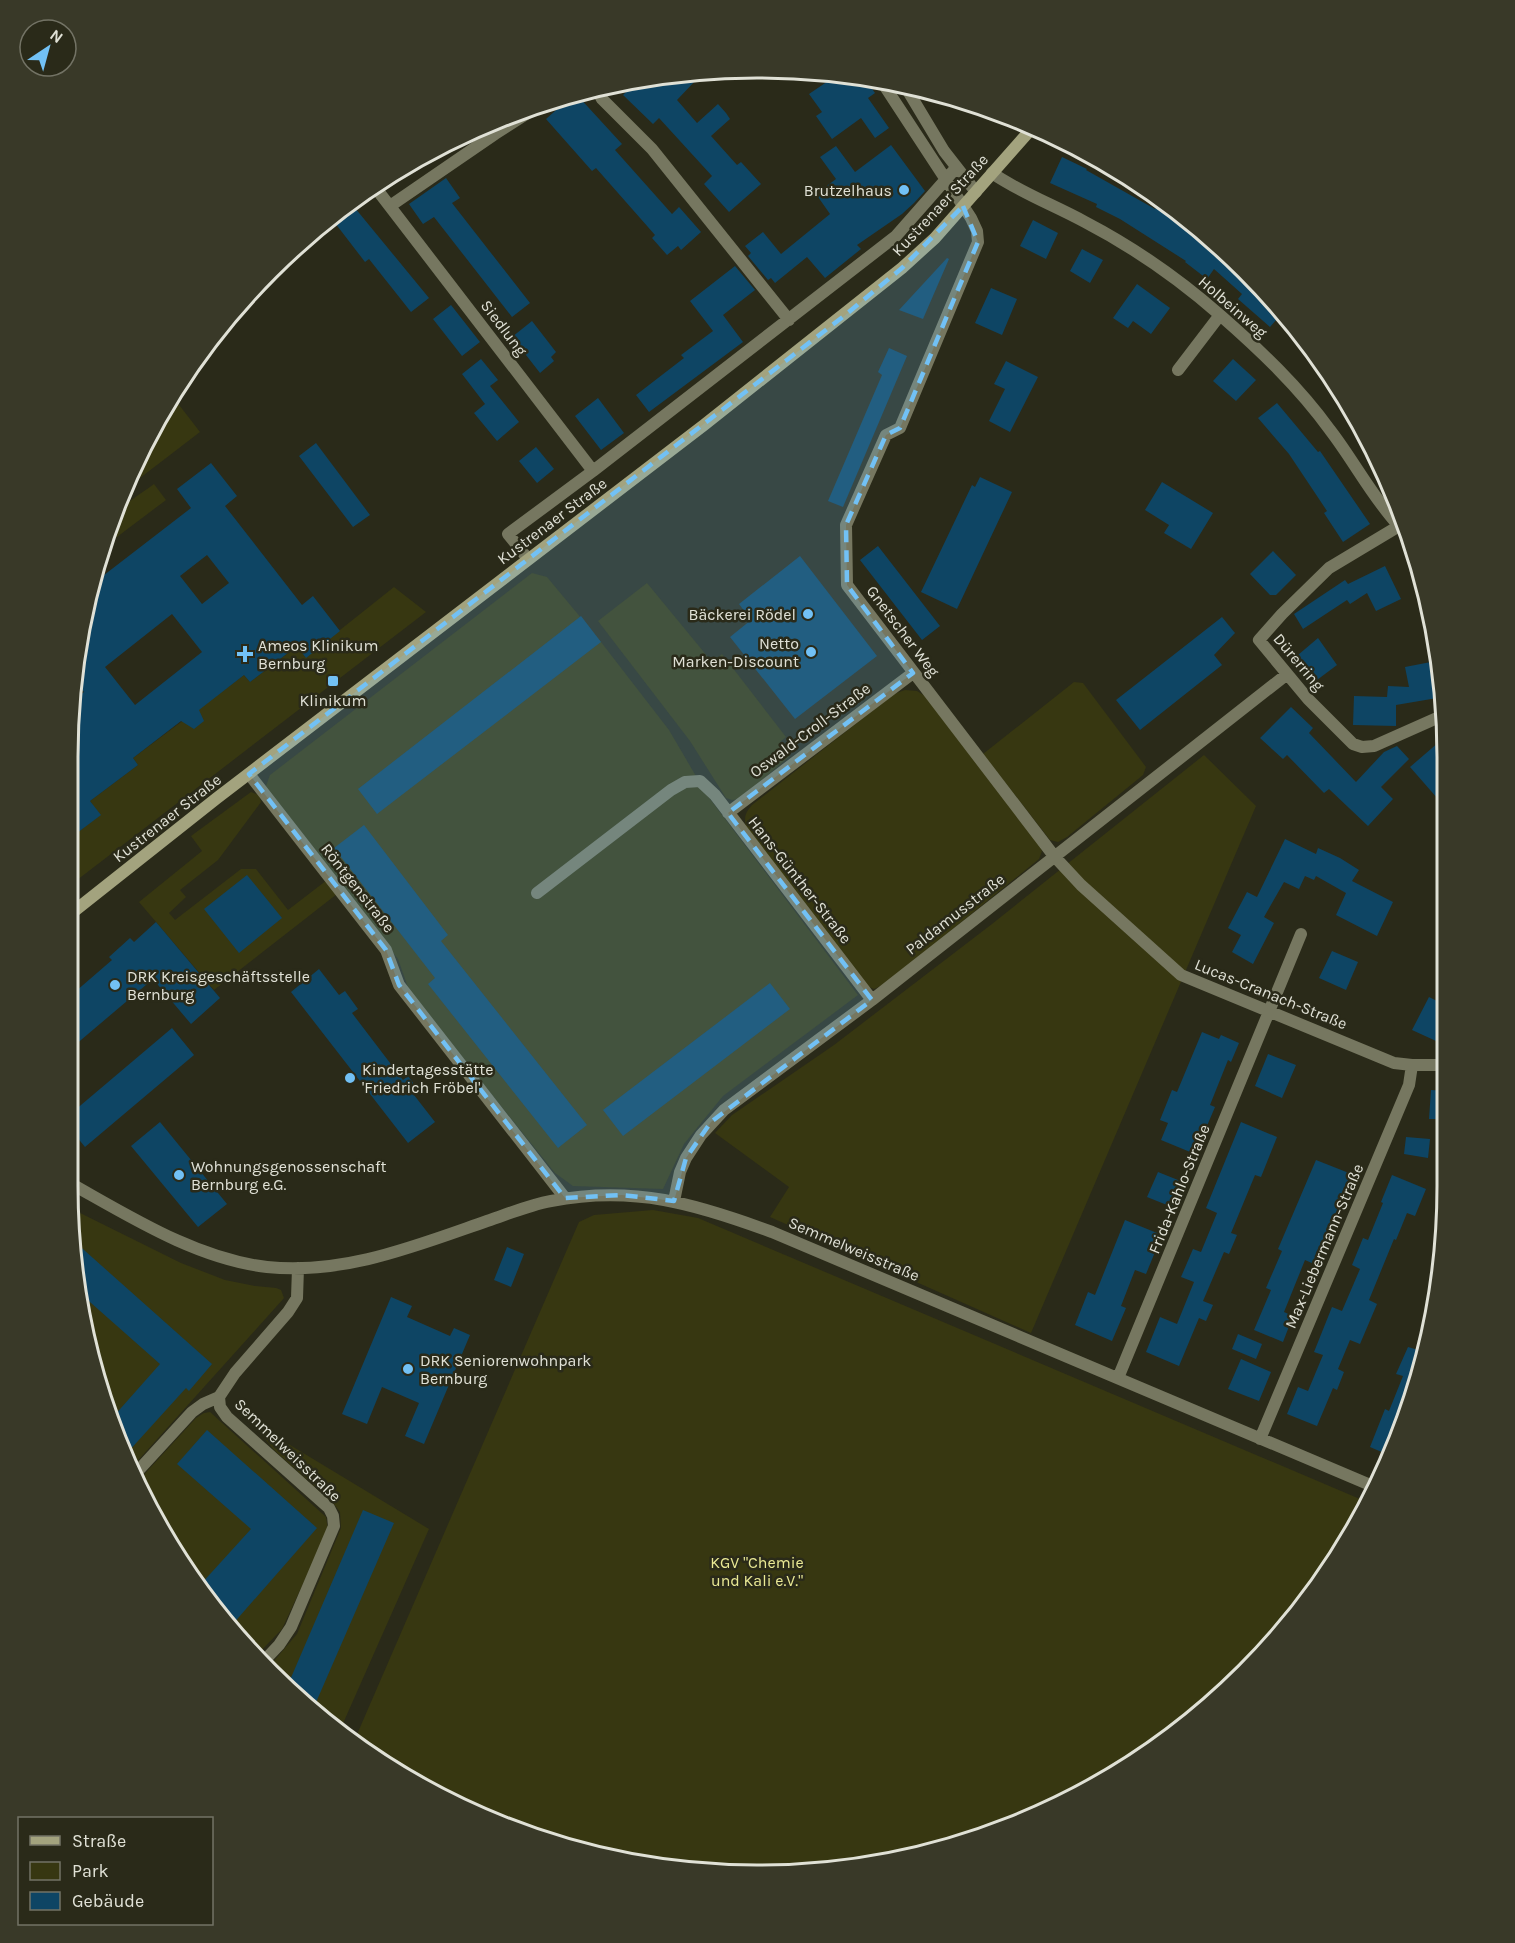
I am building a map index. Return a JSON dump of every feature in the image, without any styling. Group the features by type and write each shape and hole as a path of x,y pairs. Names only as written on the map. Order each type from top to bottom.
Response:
{"street":[{"path":"888,91 963,206"},
{"path":"911,96 956,169 975,192"},
{"path":"601,97 671,171 789,320"},
{"path":"914,132 927,124"},
{"path":"390,206 508,126"},
{"name":"Kustrenaer Straße","path":"78,908 844,316 935,238 1027,134"},
{"path":"528,559 508,534 593,471 896,236 956,169"},
{"name":"Holbeinweg","path":"992,173 1010,185 1086,222 1124,244 1188,289 1220,315 1297,389 1355,463 1384,510 1393,518"},
{"name":"Siedlung","path":"380,193 593,471"},
{"name":"Gnetscher Weg","path":"963,206 977,231 978,242 900,428 886,435 846,525 847,585 1054,856"},
{"path":"1178,370 1220,315"},
{"name":"Dürerring","path":"1398,530 1329,568 1259,640 1286,675 1353,744 1362,747 1374,746 1436,718"},
{"name":"Oswald-Croll-Straße","path":"728,813 913,672"},
{"name":"Paldamusstraße","path":"674,1201 686,1158 711,1122 724,1110 872,1000 1286,675"},
{"name":"Röntgenstraße","path":"249,774 386,950 399,985 564,1198"},
{"name":"Hans-Günther-Straße","path":"537,893 671,790 685,782 700,781 711,790 872,1000"},
{"name":"Lucas-Cranach-Straße","path":"1054,856 1081,885 1181,975 1394,1063 1437,1065"},
{"name":"Frida-Kahlo-Straße","path":"1118,1378 1301,934"},
{"name":"Max-Liebermann-Straße","path":"1260,1438 1409,1085 1412,1065"},
{"name":"Semmelweisstraße","path":"78,1187 162,1232 196,1247 235,1261 266,1267 298,1268 329,1267 395,1253 530,1206 564,1198 622,1195 674,1201 772,1232 1368,1484"},
{"name":"Semmelweisstraße","path":"268,1657 291,1627 334,1526 333,1516 329,1508 227,1417 220,1407 219,1397 235,1373 288,1312 297,1298 298,1268"},
{"path":"140,1469 192,1412 219,1397"}],"highlighted area":[{"path":"963,206 978,242 900,428 886,435 846,525 847,585 913,673 728,813 872,1000 711,1122 686,1158 674,1201 622,1195 565,1198 399,985 386,950 249,774 844,316 902,268"}],"green space":[{"path":"178,404 200,432 138,480"},
{"path":"154,484 166,500 114,539 114,539 128,503"},
{"path":"532,573 547,577 669,730 707,795 858,995 723,1096 684,1144 663,1189 573,1186 555,1173 410,993 398,959 272,798 266,786 270,775"},
{"path":"647,583 712,662 722,654 786,737 780,742 790,756 740,799 726,798 690,741 598,621"},
{"path":"394,587 426,612 78,879 78,832 100,815 90,801 138,765 133,758 244,675 250,682 297,646 306,657"},
{"path":"1074,682 1083,683 1146,767 1143,775 1058,842 1050,840 983,754"},
{"path":"905,690 917,691 925,696 1042,851 1039,859 885,984 874,989 867,986 746,827 745,818 752,805 894,694"},
{"path":"1204,755 1256,806 1031,1333 770,1217 789,1187 715,1133 732,1115 834,1045 992,924"},
{"path":"251,792 259,795 261,802 218,860 180,890 186,897 169,913 175,920 241,869 256,869 288,910 327,880 337,894 214,990 139,902 202,851 191,836"},
{"name":"KGV \"Chemie und Kali e.V.\"","path":"653,1210 698,1218 1360,1499 1346,1525 1297,1599 1238,1666 1206,1696 1171,1725 1097,1774 1018,1813 933,1842 890,1852 802,1864 713,1864 669,1859 625,1852 539,1829 457,1795 418,1774 357,1734 579,1222 594,1215"},
{"path":"79,1212 181,1263 225,1280 276,1288 281,1290 284,1298 137,1462 114,1404 101,1361 84,1274"},
{"path":"210,1412 326,1517 328,1530 282,1629 262,1650 218,1599 193,1563 169,1525 143,1475 196,1418"},
{"path":"252,1422 429,1529 343,1724 273,1662 297,1634 341,1528 340,1512 334,1504 273,1449"}],"building":[{"path":"695,81 677,100 697,123 718,104 730,119 711,136 737,165 741,162 761,184 729,212 704,184 712,176 659,118 653,124 623,95 627,91"},
{"path":"827,82 871,88 875,93 868,98 889,128 875,138 861,118 832,139 816,116 822,112 809,94"},
{"path":"582,101 622,144 615,150 672,214 679,207 701,232 681,250 678,246 667,255 652,238 655,235 596,168 592,171 546,119 558,108"},
{"path":"891,145 925,191 902,214 857,245 861,249 825,278 807,257 775,283 771,278 768,280 748,256 751,253 745,246 763,232 781,254 830,214 816,194 836,179 820,157 836,146 855,172"},
{"path":"1062,157 1156,208 1206,247 1238,277 1277,319 1270,327 1238,299 1242,294 1214,269 1207,279 1186,261 1120,219 1096,207 1097,204 1050,183"},
{"path":"446,178 460,198 452,203 530,303 512,317 434,217 423,224 409,204"},
{"path":"356,210 429,298 411,312 369,259 365,262 336,225"},
{"path":"1033,220 1058,233 1046,259 1020,246"},
{"path":"1082,249 1103,260 1090,283 1070,271"},
{"path":"947,258 949,259 923,319 899,310"},
{"path":"735,266 755,290 723,315 743,342 649,412 636,395 684,358 681,355 713,331 690,301"},
{"path":"1137,284 1170,308 1151,334 1133,321 1128,328 1113,318"},
{"path":"991,288 1017,299 1002,335 975,323"},
{"path":"451,305 480,342 462,356 433,319"},
{"path":"532,321 556,352 551,357 554,361 540,373 512,337"},
{"path":"889,348 907,356 843,507 828,501 882,375 878,372"},
{"path":"481,359 498,380 490,386 519,422 497,441 474,413 485,404 462,374"},
{"path":"1233,359 1256,380 1236,401 1213,381"},
{"path":"1006,361 1038,377 1010,432 989,421 1005,389 994,384"},
{"path":"598,398 624,433 601,450 575,416"},
{"path":"1277,403 1318,452 1320,451 1370,524 1343,542 1324,513 1327,511 1289,454 1258,418"},
{"path":"316,443 370,515 353,527 299,456"},
{"path":"536,447 554,469 537,483 519,461"},
{"name":"Ameos Klinikum Bernburg","path":"211,463 237,496 225,506 302,605 313,596 340,631 306,658 297,646 250,682 244,675 199,710 204,721 194,729 181,721 133,758 138,765 90,801 101,815 78,832 79,713 81,694 84,692 82,689 91,625 103,576 191,508 177,489","holes":["207,555 229,583 202,604 180,576","172,614 202,652 135,705 105,667"]},
{"path":"980,477 1012,492 957,609 921,592 972,485 975,487"},
{"path":"1162,482 1213,513 1191,549 1164,533 1169,525 1145,510"},
{"path":"878,546 940,626 922,640 860,560"},
{"path":"1273,551 1296,575 1276,595 1270,595 1250,574"},
{"path":"800,556 877,656 795,719 730,637 751,620 739,604"},
{"path":"1385,566 1401,599 1376,611 1367,593 1350,604 1347,600 1303,629 1294,614 1345,580 1348,584"},
{"path":"581,616 601,642 377,814 358,789"},
{"path":"1222,617 1235,633 1214,655 1222,665 1140,730 1116,700"},
{"path":"1318,638 1337,665 1317,680 1298,655"},
{"path":"1430,662 1434,698 1396,705 1396,726 1353,725 1354,696 1387,697 1388,686 1409,687 1405,667"},
{"path":"1291,707 1313,728 1309,733 1356,782 1384,752 1397,746 1409,759 1381,787 1393,799 1368,826 1329,789 1324,793 1287,755 1283,759 1260,738"},
{"path":"1437,744 1437,798 1410,767"},
{"path":"364,825 448,935 441,941 587,1125 558,1148 428,984 435,978 334,848"},
{"path":"1285,839 1316,854 1318,848 1340,858 1359,870 1352,881 1393,902 1377,936 1336,915 1346,893 1316,876 1314,880 1305,876 1299,889 1284,882 1264,917 1274,923 1253,964 1232,952 1241,935 1228,928 1247,892 1257,897"},
{"path":"247,875 282,918 239,953 204,909"},
{"name":"DRK Kreisgeschäftsstelle Bernburg","path":"156,922 220,998 191,1024 153,979 78,1043 78,989 112,960 109,957 130,938 134,942"},
{"path":"1332,951 1358,962 1346,990 1319,978"},
{"path":"319,969 339,995 345,991 358,1009 352,1013 403,1080 408,1076 419,1091 414,1095 435,1122 408,1143 291,992"},
{"path":"770,983 790,1009 623,1136 603,1110"},
{"path":"1429,997 1437,1001 1437,1041 1412,1030"},
{"path":"172,1028 194,1055 85,1147 78,1138 78,1108"},
{"path":"1202,1032 1219,1039 1221,1035 1239,1043 1231,1062 1228,1060 1210,1105 1215,1107 1195,1154 1161,1140 1168,1123 1160,1120 1172,1090 1177,1092"},
{"path":"1268,1054 1296,1065 1282,1098 1255,1086"},
{"path":"1431,1090 1437,1090 1437,1119 1429,1119"},
{"name":"Wohnungsgenossenschaft Bernburg e.G.","path":"160,1122 227,1204 198,1227 131,1146"},
{"path":"1241,1122 1277,1137 1261,1177 1255,1175 1231,1233 1237,1235 1229,1254 1224,1252 1203,1301 1213,1305 1206,1321 1199,1318 1179,1366 1146,1352 1160,1317 1177,1324 1194,1282 1181,1277 1193,1249 1201,1252 1217,1213 1206,1208"},
{"path":"1406,1137 1430,1139 1428,1158 1404,1154"},
{"path":"1316,1160 1354,1175 1314,1264 1305,1260 1284,1312 1293,1316 1283,1342 1254,1330 1271,1290 1266,1288 1282,1251 1278,1249"},
{"path":"1158,1172 1183,1182 1172,1207 1147,1197"},
{"path":"1392,1175 1426,1189 1415,1216 1407,1213 1396,1240 1394,1239 1369,1300 1377,1304 1360,1344 1350,1340 1338,1369 1344,1372 1337,1390 1333,1388 1317,1426 1287,1414 1298,1387 1308,1391 1323,1355 1314,1352 1332,1307 1342,1311 1360,1269 1352,1265 1363,1238 1368,1240"},
{"path":"1125,1220 1162,1235 1146,1274 1135,1270 1121,1306 1126,1308 1112,1341 1075,1325 1088,1292 1095,1295"},
{"path":"81,1247 212,1364 189,1391 186,1388 131,1449 117,1412 160,1364 88,1300"},
{"path":"507,1247 524,1254 511,1287 494,1280"},
{"name":"DRK Seniorenwohnpark Bernburg","path":"391,1297 412,1306 407,1317 450,1336 454,1328 470,1335 424,1444 405,1436 419,1403 382,1387 367,1424 342,1414"},
{"path":"1238,1334 1262,1344 1256,1359 1232,1349"},
{"path":"1408,1347 1417,1350 1401,1404 1382,1452 1370,1447 1385,1409 1389,1411 1403,1376 1396,1374"},
{"path":"1241,1359 1271,1372 1259,1401 1228,1389"},
{"path":"207,1430 317,1528 236,1621 205,1580 251,1529 177,1464"},
{"path":"363,1510 394,1523 316,1702 291,1679"}],"place":[{"name":"Brutzelhaus","path":"904,190"},
{"name":"Bäckerei Rödel","path":"808,614"},
{"name":"Netto Marken-Discount","path":"811,652"},
{"name":"Ameos Klinikum Bernburg","path":"245,654"},
{"name":"Klinikum","path":"333,681"},
{"name":"DRK Kreisgeschäftsstelle Bernburg","path":"115,985"},
{"name":"Kindertagesstätte 'Friedrich Fröbel'","path":"350,1078"},
{"name":"Wohnungsgenossenschaft Bernburg e.G.","path":"179,1175"},
{"name":"DRK Seniorenwohnpark Bernburg","path":"408,1369"}]}
